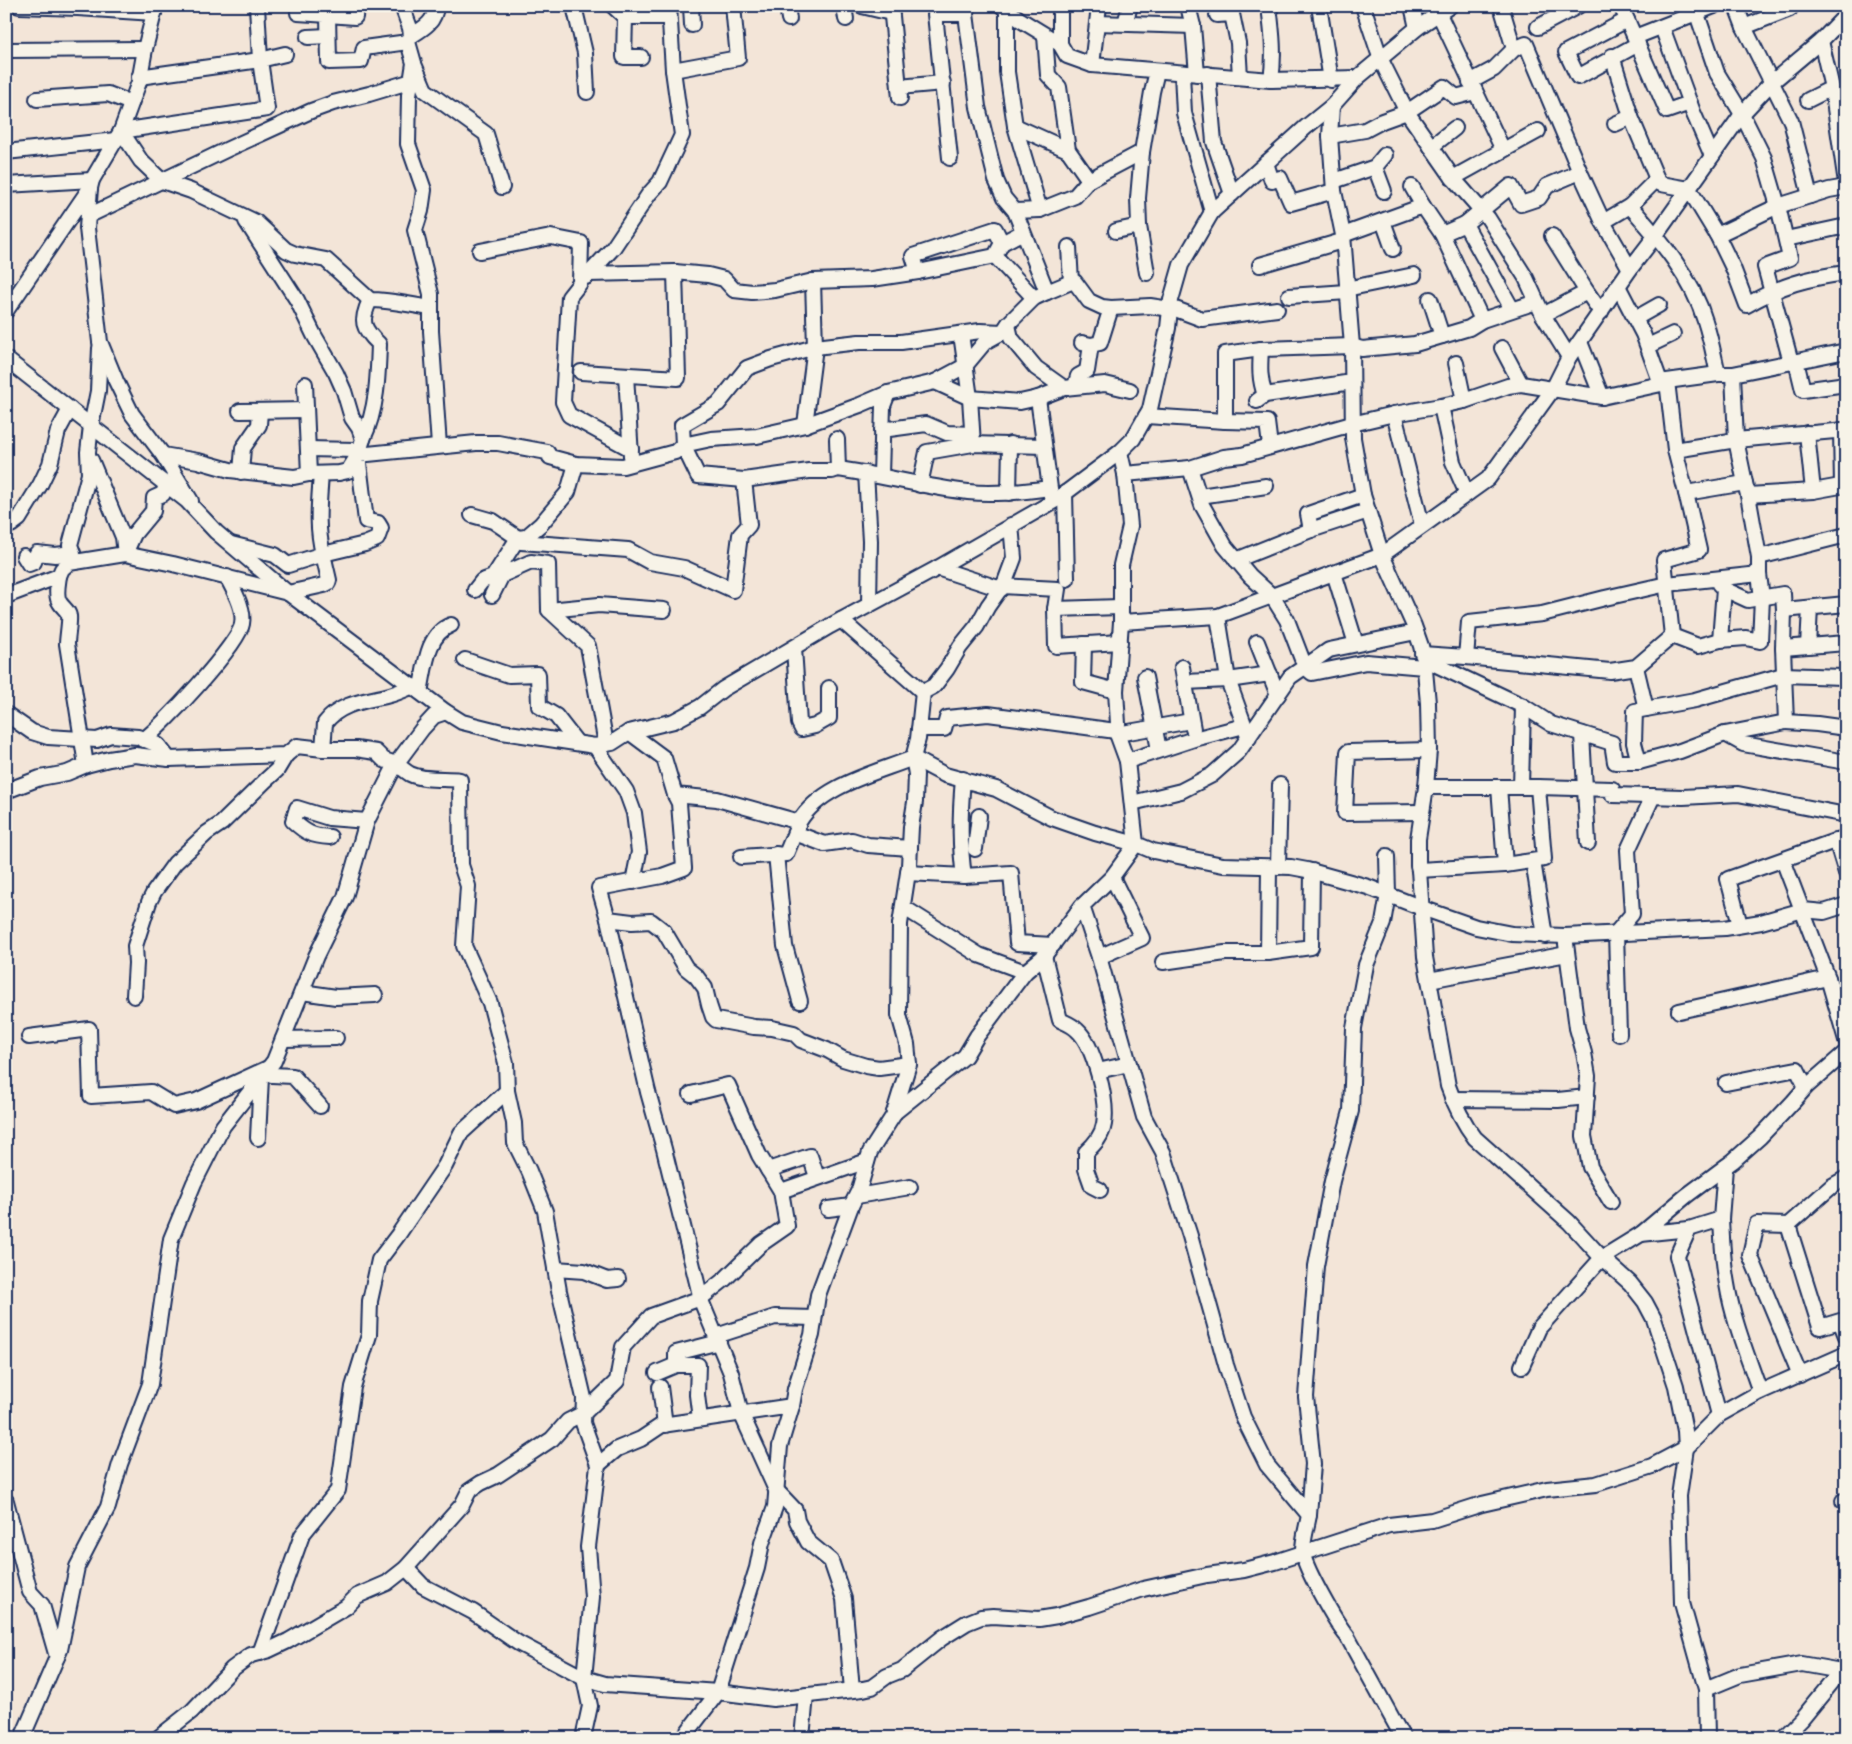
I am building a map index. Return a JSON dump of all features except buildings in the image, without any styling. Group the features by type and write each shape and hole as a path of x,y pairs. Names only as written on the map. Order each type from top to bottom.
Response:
{"street":[{"path":"6,311 91,184 118,135 139,77 154,10 19,6"},
{"path":"6,152 267,109 260,60 257,6"},
{"path":"298,6 298,14 355,17 356,6"},
{"path":"402,6 414,63 425,90 486,134 502,187"},
{"path":"328,15 330,62 361,61 364,48 410,39 427,26 435,14 436,6"},
{"path":"574,6 586,53 587,92"},
{"path":"613,6 625,17 624,57 641,57"},
{"path":"691,6 692,25"},
{"path":"673,70 738,58 733,6"},
{"path":"862,6 891,9 899,92 943,84"},
{"path":"1060,6 1060,44"},
{"path":"1092,65 1099,6"},
{"path":"1125,23 1130,6"},
{"path":"1188,6 1214,142 1232,194"},
{"path":"1268,6 1274,62 1271,80"},
{"path":"1319,6 1331,80"},
{"path":"1363,6 1381,60 1407,112 1453,178 1488,218 1526,278 1543,315 1569,357"},
{"path":"1412,6 1417,28"},
{"path":"1501,6 1514,49"},
{"path":"1538,27 1578,6"},
{"path":"1621,6 1667,111 1690,103"},
{"path":"1627,20 1566,52 1578,77 1662,27 1714,6"},
{"path":"1736,6 1744,27 1792,121 1810,196"},
{"path":"1744,27 1790,9"},
{"path":"950,158 935,14 967,10 978,107 986,145 996,180 1004,198 1015,211 1047,292"},
{"path":"1012,10 1046,36 1060,44 1067,56 1092,65 1271,80 1358,78"},
{"path":"1012,10 1007,72 1015,126 1040,210"},
{"path":"6,358 166,485 230,544 288,593 446,712 462,722 502,732 600,745 612,743 629,732 674,721 700,707 724,689 842,620 1052,502 1120,452 1133,439 1150,409 1170,308 1181,265 1212,212 1332,106 1358,78 1417,28 1444,10 1473,87 1503,150"},
{"path":"625,17 669,12 673,70 682,135 660,182 649,194 613,248 584,278 569,297 563,402 569,415 631,449"},
{"path":"1218,15 1232,14 1238,42 1240,78"},
{"path":"1697,14 1717,73 1742,114 1764,158 1778,206 1790,258 1765,267 1803,390 1846,384"},
{"path":"1121,622 1218,616 1382,556 1422,525 1488,479 1553,389 1569,357 1630,268 1656,235 1742,114 1772,83 1821,41 1846,15"},
{"path":"1097,23 1193,26"},
{"path":"1662,27 1712,156"},
{"path":"308,37 328,36"},
{"path":"1046,36 1048,75 1059,87 1068,150 1089,180"},
{"path":"1717,235 1778,206 1846,185 1842,137 1821,41"},
{"path":"1330,136 1365,130 1382,121 1407,112 1444,87 1456,97 1473,87 1514,49 1526,44 1603,222 1630,268"},
{"path":"6,50 145,49"},
{"path":"139,77 260,60 285,54"},
{"path":"1612,56 1631,117 1657,179 1661,184 1689,189 1717,235 1733,268 1747,305 1771,291 1811,278 1846,273"},
{"path":"414,63 409,95 408,144 424,190 421,211 415,230 429,282 439,446"},
{"path":"1147,274 1138,198 1142,152 1157,71"},
{"path":"1182,73 1184,113 1212,212"},
{"path":"88,216 228,148 311,111 412,80"},
{"path":"1808,100 1832,88"},
{"path":"37,99 108,94 131,103"},
{"path":"1332,106 1330,136 1334,186 1342,238 1352,346 1352,424 1363,495 1382,556 1416,632 1424,660 1428,703 1429,750 1426,787 1418,839 1418,866 1425,957 1443,1066 1452,1098 1463,1122 1475,1138 1569,1222 1602,1258 1630,1283 1645,1302 1654,1319 1676,1386 1685,1431 1686,1448 1679,1496 1682,1603 1706,1689 1707,1738"},
{"path":"1615,124 1631,117"},
{"path":"1015,126 1068,150"},
{"path":"1431,147 1455,128"},
{"path":"1453,178 1538,131"},
{"path":"118,135 140,161 162,181 191,191 256,222 286,250 305,257 317,257 326,260 370,300 388,300 404,305 431,308"},
{"path":"1015,211 1040,210 1074,196 1089,180 1142,152"},
{"path":"1266,163 1272,181 1280,178 1291,203 1376,167 1385,155"},
{"path":"1376,167 1384,191"},
{"path":"1442,234 1465,224 1511,186 1521,204 1539,198 1546,186 1580,172"},
{"path":"1603,222 1630,206 1657,179"},
{"path":"6,185 91,184"},
{"path":"24,556 29,564 34,562 37,553 55,556 73,553 70,545 89,474 88,452 98,391 100,342 88,246 91,184"},
{"path":"1412,187 1442,234 1482,320"},
{"path":"1260,266 1342,238 1423,206"},
{"path":"1630,206 1664,244 1688,283 1705,320 1718,374"},
{"path":"241,214 256,234 297,300 336,373 352,418 359,428 363,439"},
{"path":"1383,222 1393,249"},
{"path":"1465,224 1512,309"},
{"path":"1116,231 1140,226"},
{"path":"1786,239 1846,226"},
{"path":"918,272 913,256 995,229 1002,243"},
{"path":"996,256 1002,243 1023,232"},
{"path":"1552,236 1601,312"},
{"path":"480,251 551,237 581,243 584,278"},
{"path":"1069,247 1071,282"},
{"path":"584,278 675,272 708,275 724,279 734,290 752,292 775,290 813,281 872,279 918,272 996,256"},
{"path":"996,256 1034,298"},
{"path":"581,372 678,378 675,272"},
{"path":"1289,296 1347,290 1414,275"},
{"path":"805,425 815,347 813,281"},
{"path":"358,455 439,446 498,443 547,452 550,458 576,464 623,466 676,452 683,445 710,439 757,436 805,425 888,393 935,382 965,366 986,342 1006,328 1034,298 1071,282 1075,282 1089,301 1102,307 1150,306 1170,308 1202,318 1277,309"},
{"path":"1618,286 1636,318 1664,383 1675,450 1699,550 1664,560 1672,636"},
{"path":"1543,315 1587,292"},
{"path":"1430,299 1442,336"},
{"path":"164,455 241,472 294,477 348,471 358,455 374,406 379,344 366,331 364,324 364,313 370,300"},
{"path":"1225,421 1225,354 1261,350 1352,346 1362,349 1415,344 1469,328 1482,320 1536,302"},
{"path":"1636,318 1659,305"},
{"path":"1069,387 1078,376 1087,371 1086,344 1100,343 1112,308"},
{"path":"1006,328 901,342 859,342 815,347 770,359 747,368 718,404 682,425 683,445 698,476 744,480 809,470 832,471 838,469 882,475 920,484 969,492 1009,493 1049,488"},
{"path":"1006,328 1011,338 1036,368 1069,387"},
{"path":"961,334 970,398 972,439"},
{"path":"1648,346 1674,334"},
{"path":"100,342 116,382 132,414 164,455 196,511"},
{"path":"1580,342 1602,397"},
{"path":"1502,348 1521,384"},
{"path":"1261,350 1259,368 1261,398 1352,382"},
{"path":"1125,474 1190,468 1224,457 1242,455 1352,424 1464,400 1508,386 1521,384 1602,397 1664,383 1718,374 1733,374 1846,351"},
{"path":"1456,363 1464,400"},
{"path":"1672,636 1698,646 1720,640 1746,638 1760,641 1762,598 1759,557 1736,440 1733,374"},
{"path":"626,375 631,463"},
{"path":"935,382 970,398 1020,402 1069,387 1105,384 1130,390"},
{"path":"6,596 60,572 69,563 125,554 288,593 328,583 318,535 315,474 308,449 305,384"},
{"path":"882,475 883,406 888,393"},
{"path":"1038,398 1052,502"},
{"path":"1440,406 1453,462 1467,494"},
{"path":"11,525 19,520 29,505 46,471 58,431 70,409"},
{"path":"240,411 306,410"},
{"path":"241,472 243,448 259,426 260,411"},
{"path":"1394,414 1422,525"},
{"path":"1146,416 1267,422 1270,446"},
{"path":"882,430 926,424 947,433 972,439 1043,446"},
{"path":"1675,450 1736,440 1843,430 1844,485 1813,491 1747,489 1686,493"},
{"path":"1807,433 1813,491"},
{"path":"837,439 838,469"},
{"path":"920,484 927,452 972,439"},
{"path":"1009,493 1010,444"},
{"path":"230,544 275,554 288,565 378,539 381,528 378,523 366,521 358,455 355,450 308,449"},
{"path":"88,452 124,537 125,554"},
{"path":"683,1738 718,1692 757,1568 762,1544 775,1507 780,1446 812,1335 818,1295 854,1201 870,1152 894,1114 965,1056 977,1036 1025,972 1044,956 1082,906 1112,877 1136,844 1127,761 1116,732 1118,724 1116,692 1121,622 1121,565 1130,526 1125,474 1120,452"},
{"path":"492,595 498,576 520,540 541,524 568,492 576,464"},
{"path":"1190,468 1202,505 1225,546 1250,576 1272,596 1287,620 1305,667 1312,673 1366,662 1466,657 1610,671 1636,667 1672,636"},
{"path":"866,473 870,542 869,605"},
{"path":"520,540 628,550 650,562 684,568 733,590 740,535 749,525 744,480"},
{"path":"125,554 134,534 154,511 154,498 163,494 166,485"},
{"path":"1200,496 1266,486"},
{"path":"1065,493 1067,579"},
{"path":"1311,530 1308,514 1363,495"},
{"path":"1236,560 1311,530 1368,511"},
{"path":"472,515 492,520 520,540 548,564 549,610 588,646 600,745 626,791 634,813 639,852 633,882"},
{"path":"924,692 934,686 1002,587 1014,558 1011,525"},
{"path":"1759,557 1846,535"},
{"path":"55,556 60,572 57,593 60,603 65,607 69,617 67,644 86,765"},
{"path":"475,590 482,581 531,562 548,564"},
{"path":"937,568 1002,587 1058,589 1055,609 1056,646 1120,642"},
{"path":"1334,573 1356,644"},
{"path":"1466,657 1469,622 1542,614 1668,584 1719,584 1759,574"},
{"path":"143,740 150,735 219,662 242,626 242,616 237,598 227,577"},
{"path":"1719,584 1748,600 1783,594 1783,676 1786,722"},
{"path":"1719,584 1720,640"},
{"path":"1784,610 1846,604"},
{"path":"549,610 599,605 664,610"},
{"path":"1055,609 1120,607"},
{"path":"1808,646 1810,608"},
{"path":"1218,616 1228,680 1246,732"},
{"path":"842,620 924,692"},
{"path":"417,689 435,636 441,629 451,625"},
{"path":"1132,803 1181,791 1212,775 1239,752 1246,732 1290,678 1329,650 1416,632"},
{"path":"1257,642 1278,695"},
{"path":"1783,648 1846,643"},
{"path":"1084,644 1084,682 1116,692"},
{"path":"794,648 798,723 802,729 815,726 829,718 830,688"},
{"path":"465,660 509,675 538,674 539,706 556,716 577,743"},
{"path":"1424,660 1523,706 1551,724 1612,743 1615,762 1639,762 1680,751 1726,734 1786,722 1846,728"},
{"path":"1182,667 1194,739"},
{"path":"1636,667 1646,709"},
{"path":"1184,682 1228,680 1270,674"},
{"path":"1639,762 1634,743 1635,711 1695,700 1783,676 1846,678"},
{"path":"1145,677 1159,750"},
{"path":"323,749 325,722 337,711 366,699 417,689"},
{"path":"894,1114 909,1064 907,1044 899,1015 900,924 908,873 916,788 913,758 924,692"},
{"path":"1521,787 1523,706"},
{"path":"22,1738 60,1650 77,1567 108,1507 120,1464 150,1384 171,1239 194,1183 223,1126 274,1061 316,956 345,898 367,821 396,764 434,716 446,712"},
{"path":"6,714 21,726 48,737 97,740 111,735 138,737 158,745 169,759"},
{"path":"919,729 944,729 947,718 988,714 1116,732 1155,728 1191,721"},
{"path":"6,730 21,726"},
{"path":"629,732 664,758 679,803 684,868 662,876 599,888 608,919 648,1092 701,1298 732,1373 741,1413 776,1490 795,1510 797,1521 808,1542 831,1561 844,1599 852,1690"},
{"path":"1127,761 1194,739 1246,732"},
{"path":"1582,734 1588,843"},
{"path":"1726,734 1743,744 1846,762"},
{"path":"134,996 135,946 154,892 175,864 207,833 222,823 276,770 286,755 297,746 376,752 384,760 396,764 411,774 431,779 460,780 461,865 468,886 464,946 490,1003 506,1063 507,1091 514,1123 515,1143 530,1171 545,1211 555,1269 584,1398 584,1423 598,1465 588,1547 592,1598 584,1678 590,1706 583,1738"},
{"path":"1422,812 1345,813 1348,752 1429,750"},
{"path":"6,791 40,778 67,773 86,765 135,755 169,759 286,755"},
{"path":"741,857 786,854 797,827 813,804 833,790 913,758 945,775 963,778 996,789 1052,818 1153,851 1223,866 1274,867 1312,871 1388,894 1476,927 1512,934 1564,936 1725,928 1761,922 1803,910 1824,912 1846,905"},
{"path":"963,778 959,826 964,876"},
{"path":"1268,953 1280,785"},
{"path":"1426,787 1538,786 1612,789 1613,795 1653,796 1738,794 1846,816"},
{"path":"1419,870 1505,865 1544,859 1538,786"},
{"path":"1499,787 1505,865"},
{"path":"675,795 717,799 797,827 824,844 852,840 868,845 910,848"},
{"path":"1619,1034 1616,933 1632,914 1628,850 1653,796"},
{"path":"330,837 303,832 293,821 297,808 329,818 367,821"},
{"path":"959,826 979,822 975,849"},
{"path":"1740,925 1728,879 1841,839 1846,873"},
{"path":"776,854 785,946 800,1001"},
{"path":"1387,856 1388,894 1383,923 1366,965 1354,1028 1351,1111 1332,1181 1316,1266 1306,1397 1313,1464 1309,1515 1303,1553 1307,1567 1339,1627 1347,1636 1403,1738"},
{"path":"1783,860 1828,978 1846,1040"},
{"path":"1534,861 1545,936"},
{"path":"1163,962 1224,954 1268,953 1311,947 1312,871"},
{"path":"908,873 964,876 1011,873 1017,943 1053,945"},
{"path":"1099,956 1142,938 1112,877"},
{"path":"903,906 979,955 1025,972"},
{"path":"1082,906 1099,956 1144,1117 1163,1152 1190,1236 1226,1365 1243,1417 1267,1465 1309,1515"},
{"path":"608,919 632,922 650,921 664,931 686,968 696,976 705,988 713,1017 716,1020 794,1033 801,1040 827,1050 843,1059 866,1066 879,1068 909,1064"},
{"path":"1564,936 1577,1028 1588,1076 1584,1136 1590,1167 1611,1202"},
{"path":"1429,980 1566,954"},
{"path":"1044,956 1060,1020 1078,1030 1089,1048 1098,1071 1103,1095 1105,1123 1098,1140 1086,1152 1086,1169 1092,1186 1100,1190"},
{"path":"1679,1011 1828,978"},
{"path":"302,992 336,997 375,995"},
{"path":"29,1038 90,1029 91,1096 151,1092 174,1106 196,1101 265,1072 272,1075 294,1076 320,1106"},
{"path":"283,1039 336,1038"},
{"path":"1522,1366 1539,1328 1602,1258 1641,1234 1686,1196 1725,1167 1760,1136 1806,1087 1846,1052"},
{"path":"1098,1071 1129,1064"},
{"path":"1726,1083 1797,1069 1806,1087"},
{"path":"258,1138 265,1072"},
{"path":"158,1738 192,1711 232,1669 252,1655 270,1650 309,1629 346,1607 356,1596 387,1583 406,1568 462,1505 469,1491 498,1475 552,1439 568,1421 584,1413 617,1381 623,1347 650,1316 701,1298 761,1244 786,1226 781,1191 768,1170 728,1085 691,1094"},
{"path":"260,1652 302,1535 338,1490 353,1387 369,1335 370,1300 379,1260 444,1166 461,1133 507,1091"},
{"path":"1452,1098 1558,1100 1587,1097"},
{"path":"768,1170 810,1156 817,1177"},
{"path":"781,1191 868,1161"},
{"path":"1725,1167 1721,1219 1722,1252 1727,1286 1740,1334 1760,1392"},
{"path":"1800,1375 1750,1255 1757,1224 1788,1225 1832,1186 1846,1178"},
{"path":"828,1209 910,1187"},
{"path":"1641,1234 1689,1229 1721,1219"},
{"path":"1788,1225 1820,1327 1840,1321 1846,1336"},
{"path":"1689,1229 1677,1256 1719,1415"},
{"path":"555,1269 584,1271 607,1280 618,1279"},
{"path":"676,1365 676,1352 775,1317 814,1318"},
{"path":"406,1568 423,1586 473,1612 518,1643 584,1678 605,1684 718,1692 774,1699 852,1690 872,1687 887,1676 902,1670 942,1638 966,1623 981,1617 1039,1619 1057,1616 1143,1589 1207,1575 1244,1570 1389,1525 1432,1520 1482,1504 1547,1489 1596,1484 1652,1466 1686,1448 1719,1415 1760,1392 1846,1354"},
{"path":"657,1373 676,1365 698,1365 697,1395 700,1418"},
{"path":"660,1388 665,1425"},
{"path":"598,1465 617,1450 665,1425 700,1418 722,1417 792,1406"},
{"path":"6,1501 30,1592 42,1605 56,1657"},
{"path":"1706,1689 1740,1675 1802,1664 1843,1670"},
{"path":"1783,1738 1801,1720 1843,1670"},
{"path":"802,1738 806,1695"},
{"path":"6,1734 13,1738"}]}
